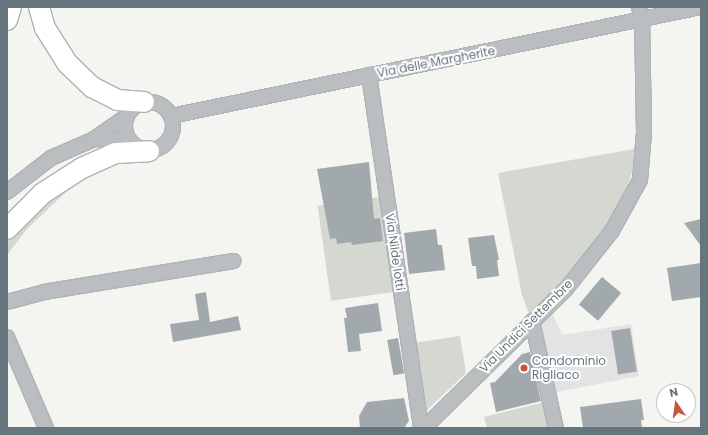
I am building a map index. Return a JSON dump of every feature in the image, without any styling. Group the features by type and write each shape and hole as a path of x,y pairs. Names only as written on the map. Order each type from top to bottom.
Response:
{"highway":[{"path":"7,20 11,7"},
{"path":"39,7 45,28 67,63 92,87 117,100 144,102"},
{"path":"7,229 44,193 82,168 116,153 149,151"}],"street":[{"name":"Via Undici Settembre","path":"422,428 566,288 612,231 640,180 644,132 642,21 639,7"},
{"name":"Via delle Margherite","path":"171,116 368,75 642,21 701,7"},
{"name":"Via Nilde Iotti","path":"368,75 422,428"},
{"path":"144,102 160,105 171,116 173,124 169,140 164,146 149,151 134,146 128,140 124,128 126,117 130,110 144,102"},
{"path":"7,192 51,158 94,139 126,117"},
{"path":"94,139 128,140"},
{"path":"7,302 44,292 233,261"},
{"path":"532,321 556,428"},
{"path":"7,336 46,428"}],"shaded area":[{"path":"634,149 633,169 627,187 605,230 564,281 529,314 522,295 498,173"},
{"path":"102,168 66,192 27,229 7,255 7,239 57,190"},
{"path":"380,197 393,292 331,301 318,206"},
{"path":"545,300 563,335 631,324 639,376 552,393 543,336 529,314"},
{"path":"460,336 466,373 423,414 413,343"},
{"path":"545,402 550,428 487,428 484,417"}],"building":[{"path":"369,162 374,219 380,218 383,241 352,245 351,242 337,244 336,238 330,239 317,169"},
{"path":"701,219 701,246 684,223"},
{"path":"436,229 438,245 442,245 445,270 409,274 404,233"},
{"path":"494,235 499,260 497,260 499,276 477,279 476,266 472,266 468,238"},
{"path":"701,263 701,297 672,301 667,268"},
{"path":"602,277 621,293 598,321 579,305"},
{"path":"206,292 210,322 238,316 241,330 173,342 170,324 199,320 195,294"},
{"path":"378,303 382,331 359,334 361,351 348,352 344,318 347,318 345,308"},
{"path":"630,328 637,371 618,374 611,331"},
{"path":"398,338 404,373 393,375 387,340"},
{"name":"Condominio Rigliaco","path":"530,352 541,401 496,412 490,383 495,382 522,354"},
{"path":"404,398 409,421 404,428 360,428 359,416 367,402"},
{"path":"641,399 644,420 641,420 642,428 583,428 580,407"}],"place":[{"name":"Condominio Rigliaco","path":"524,368"}]}
